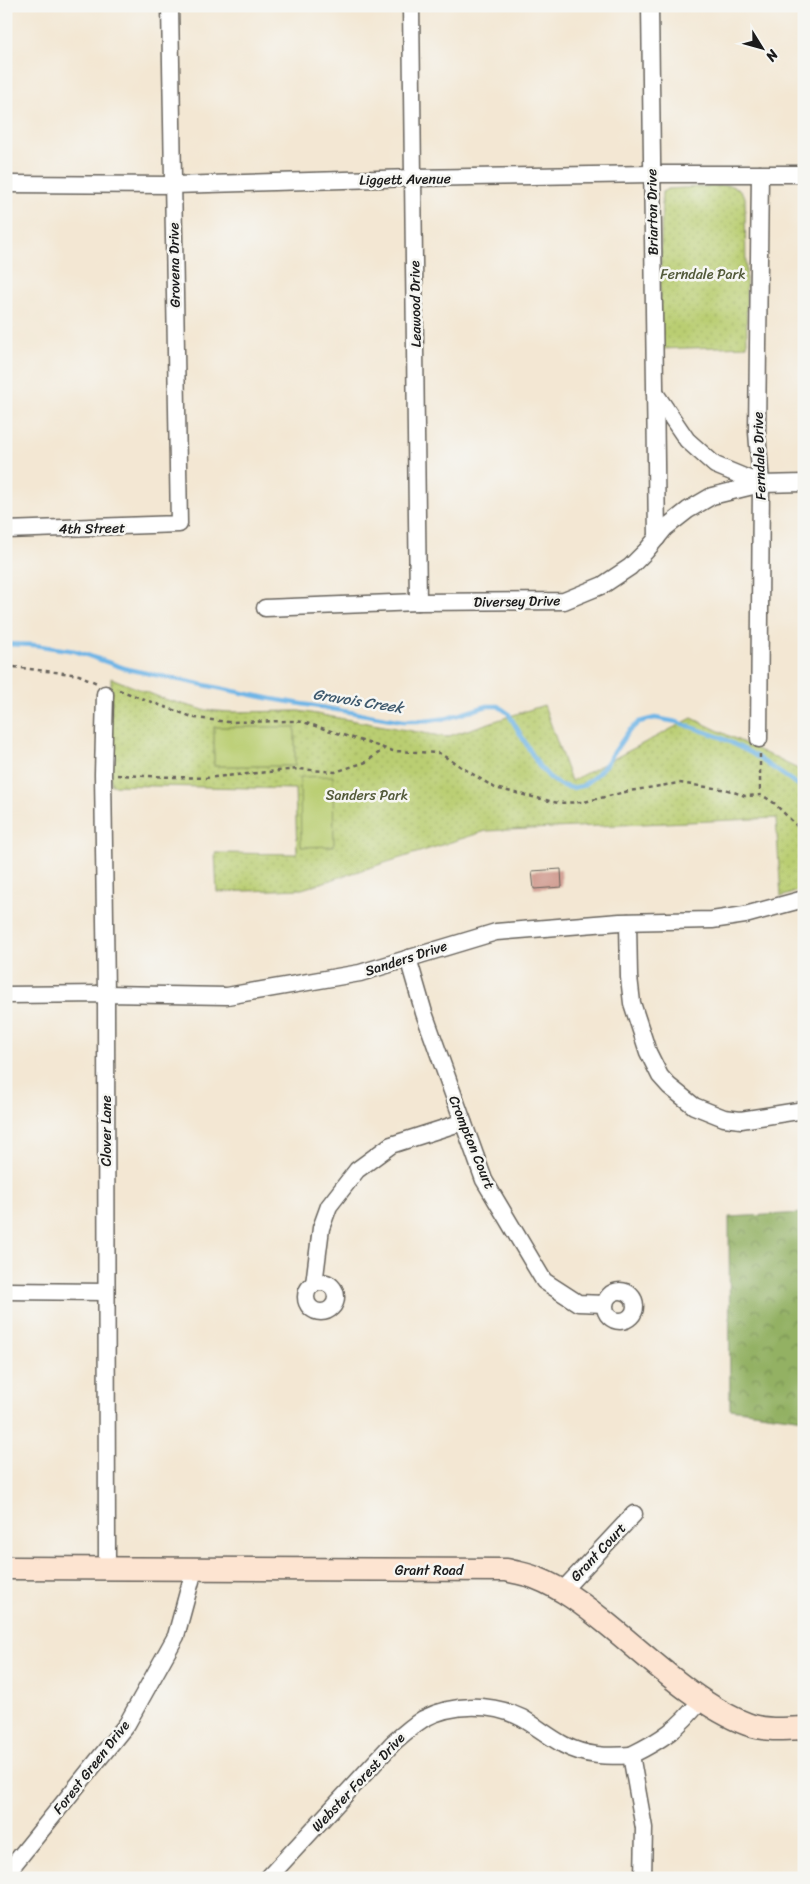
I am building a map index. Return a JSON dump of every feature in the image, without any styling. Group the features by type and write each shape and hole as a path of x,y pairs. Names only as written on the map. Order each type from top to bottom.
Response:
{"street":[{"name":"Grovena Drive","path":"170,6 179,524"},
{"name":"Leawood Drive","path":"411,6 418,602"},
{"name":"Briarton Drive","path":"650,6 657,538"},
{"name":"Liggett Avenue","path":"6,184 173,185 414,178 651,174 804,174"},
{"name":"Ferndale Drive","path":"760,174 757,432 761,484 760,745"},
{"name":"Diversey Drive","path":"655,393 686,440 715,465 761,484"},
{"name":"Diversey Drive","path":"265,608 418,602 564,601 582,595 610,581 630,567 665,528 706,499 729,491 761,484 804,483"},
{"name":"4th Street","path":"6,530 179,524"},
{"name":"Clover Lane","path":"105,689 103,774 106,994 107,1567"},
{"name":"Sanders Drive","path":"6,994 228,996 360,973 496,932 628,922 712,920 745,915 804,899"},
{"path":"628,922 629,978 632,1003 648,1052 660,1076 669,1086 694,1106 724,1118 755,1119 804,1110"},
{"name":"Crompton Court","path":"408,958 424,1013 484,1180 544,1281 578,1303 605,1304"},
{"path":"314,1284 321,1228 329,1206 357,1170 391,1144 462,1122"},
{"path":"6,1291 106,1292"},
{"name":"Grant Court","path":"562,1591 634,1514"},
{"name":"Grant Road","path":"6,1568 507,1570 536,1578 562,1591 585,1606 701,1700 748,1725 776,1729 804,1728"},
{"name":"Forest Green Drive","path":"6,1874 127,1724 176,1636 194,1570"},
{"path":"642,1878 644,1828 630,1755 656,1743 681,1724 701,1700"},
{"name":"Webster Forest Drive","path":"268,1878 393,1743 424,1718 444,1710 464,1707 483,1707 501,1710 521,1718 565,1745 588,1754 611,1757 630,1755"}],"path":[{"path":"6,666 79,675 105,689 194,718 228,722 303,722 400,753 439,753 495,788 558,803 584,802 629,790 679,783 728,790 745,796 766,796 804,833"},
{"path":"760,745 760,795"},
{"path":"103,774 204,778 299,768 335,772 366,762 384,749"}],"green space":[{"name":"Ferndale Park","path":"729,185 739,189 745,197 747,346 659,349 662,192 668,189"},
{"name":"Sanders Park","path":"111,678 164,699 204,710 230,712 299,711 446,737 544,705 571,781 692,718 804,772 804,889 781,897 776,818 486,831 302,889 217,892 215,853 297,854 295,789 111,785"},
{"path":"214,727 295,727 295,766 214,766"},
{"path":"333,776 334,846 301,847 300,777"},
{"path":"804,1213 804,1419 730,1409 729,1217"}],"building":[{"path":"561,869 562,887 534,889 532,871"}],"waterway":[{"name":"Gravois Creek","path":"6,644 34,645 75,651 127,669 272,699 403,721 448,718 487,706 498,706 508,713 539,766 550,778 560,785 572,788 582,786 595,776 606,764 628,732 639,722 655,718 677,722 720,737 751,753 804,789"}]}
